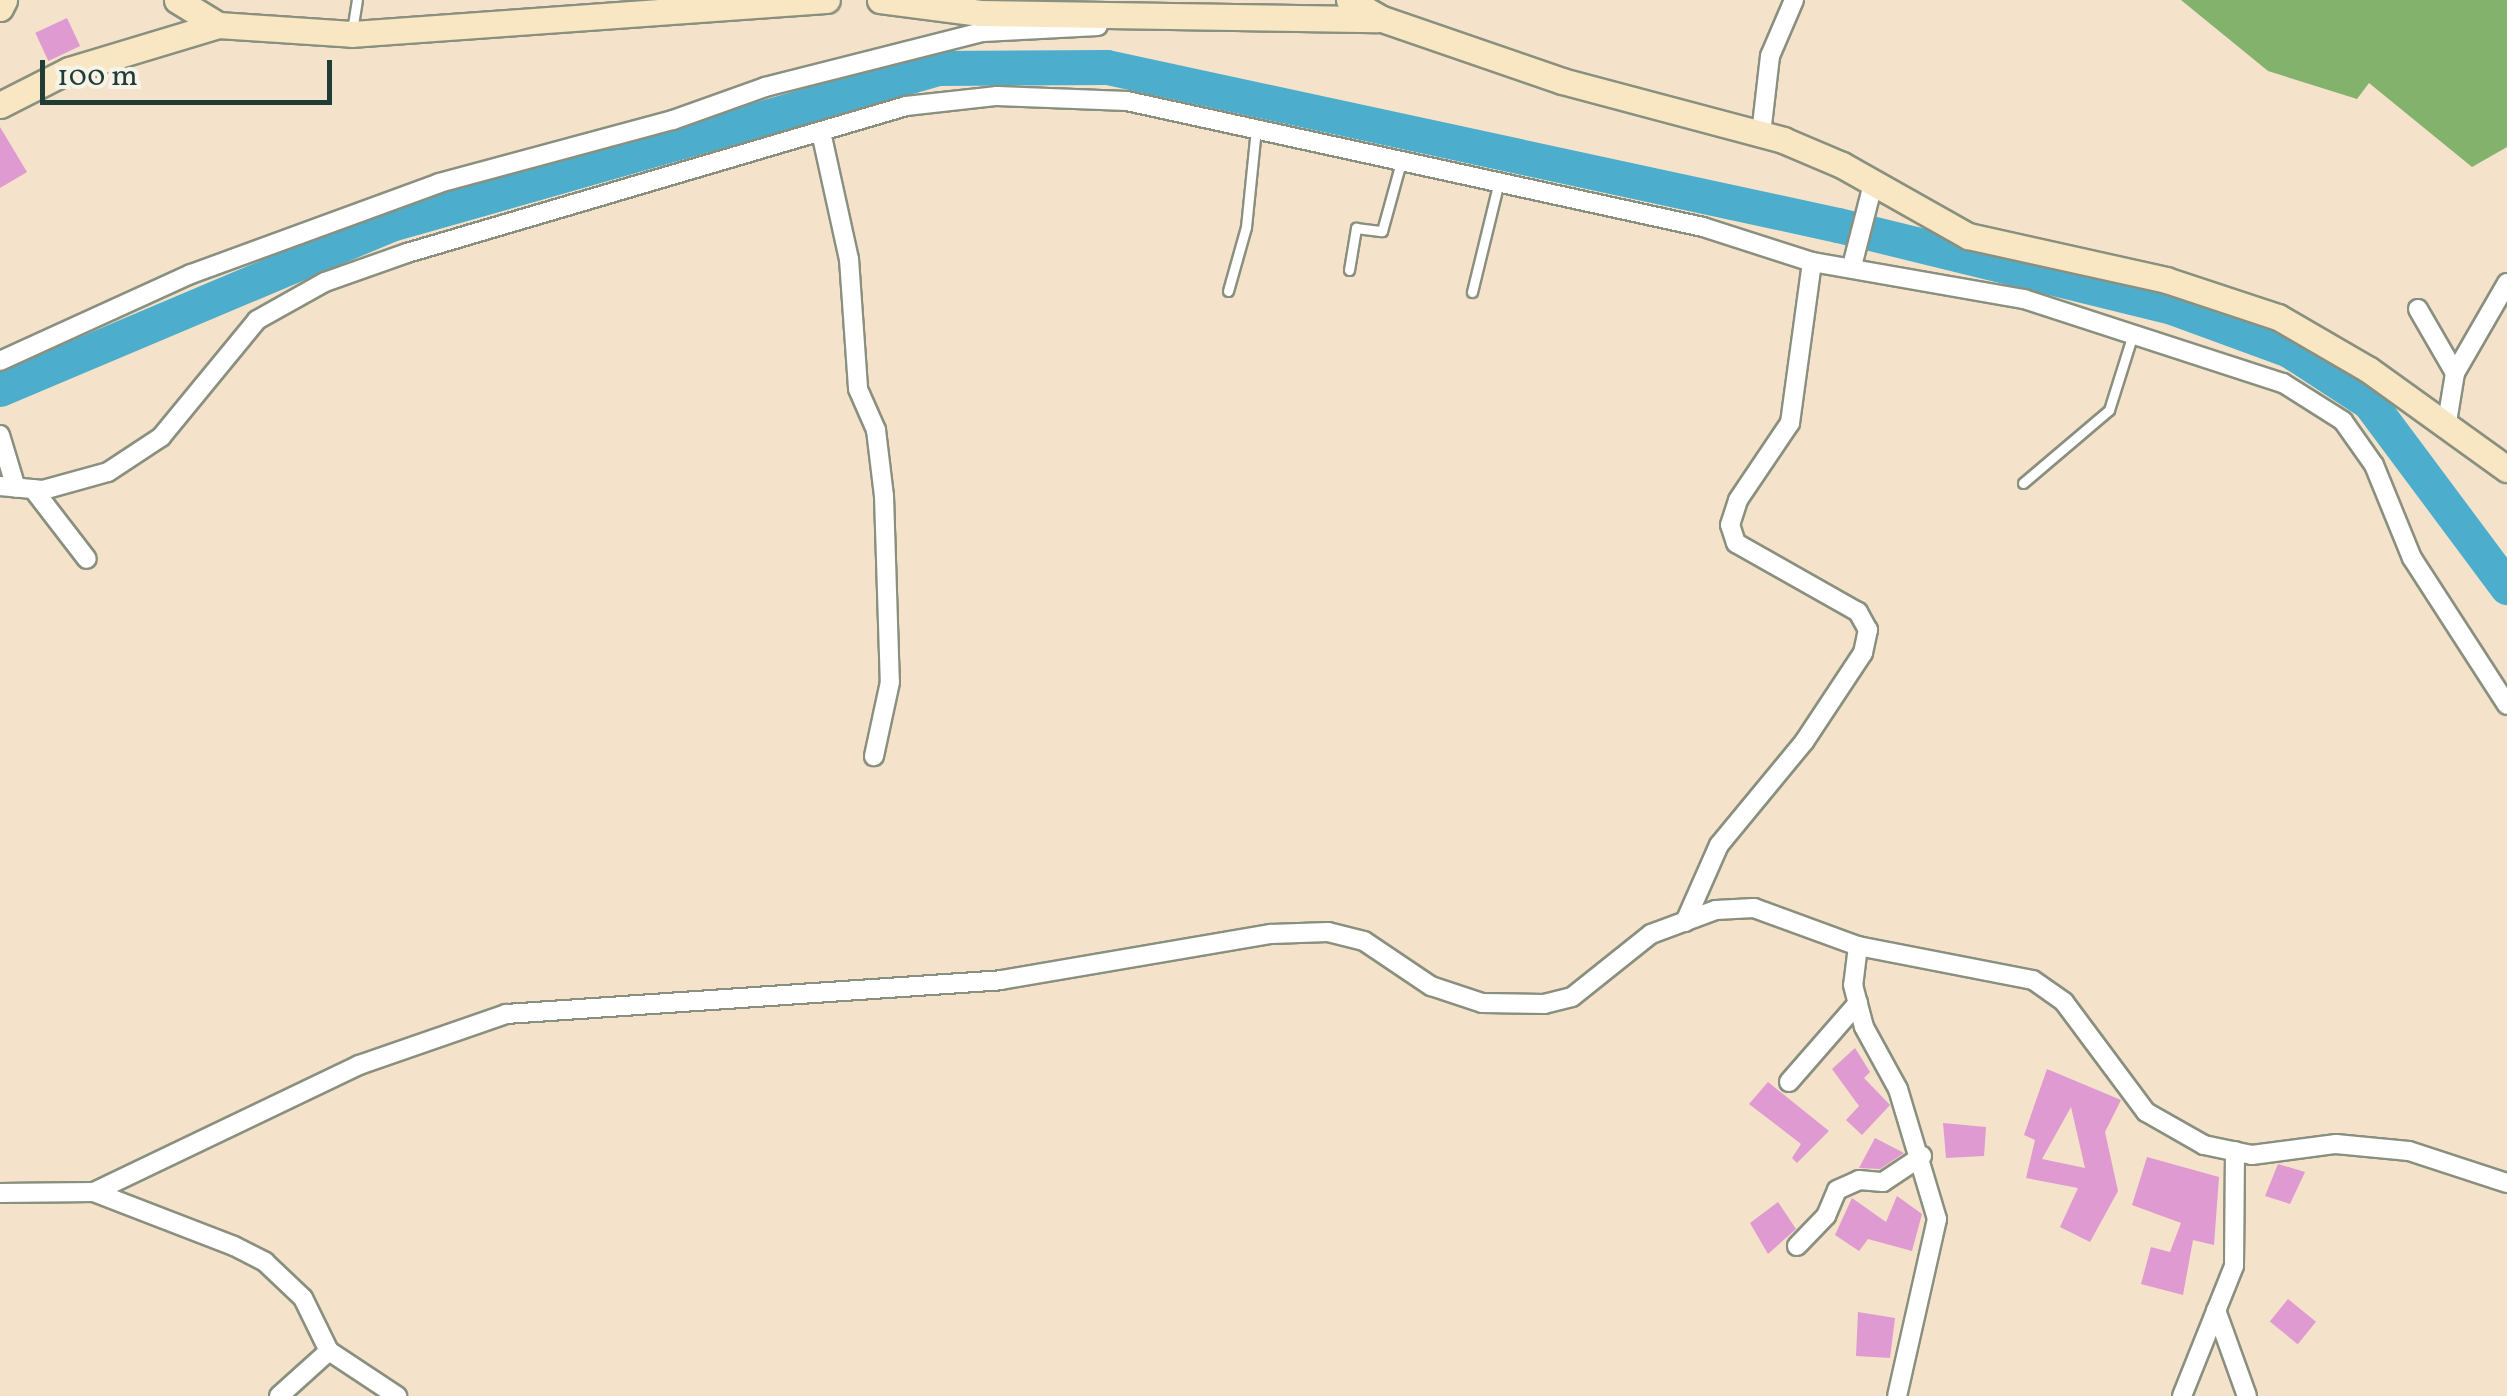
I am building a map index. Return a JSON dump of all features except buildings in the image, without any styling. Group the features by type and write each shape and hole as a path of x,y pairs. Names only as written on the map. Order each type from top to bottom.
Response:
{"street":[{"path":"0,8 4,0"},
{"path":"177,0 218,25"},
{"path":"0,105 69,70 218,25 352,34 562,9 827,0"},
{"path":"880,0 1143,16 1382,19"},
{"path":"1350,0 1382,19 1562,81 1760,134 1842,165 1869,196 1968,236 2166,280 2278,316 2447,422 2507,469"},
{"path":"1760,134 1770,56 1794,0"},
{"path":"0,362 191,274 439,183 673,120 765,87 983,32 1110,25 1143,16"},
{"path":"16,488 108,472 161,436 257,320 325,282 906,106 997,96 1127,100 1782,247 1812,262 2024,299 2283,384 2343,421 2374,464 2412,558 2507,705"},
{"path":"820,132 850,259 858,389 876,430 884,496 890,682 874,756"},
{"path":"1852,266 1869,196"},
{"path":"1685,922 1719,845 1804,742 1863,653 1868,630 1858,612 1736,542 1730,525 1738,500 1790,423 1812,262"},
{"path":"2447,422 2456,373 2507,282"},
{"path":"2418,309 2456,373"},
{"path":"0,435 16,488 88,559"},
{"path":"94,1192 359,1065 506,1014 1001,980 1271,934 1328,932 1364,940 1431,986 1482,1002 1544,1004 1572,997 1651,934 1685,922 1754,908 1858,946 2033,980 2064,1002 2146,1112 2204,1144 2252,1156 2336,1144 2409,1151 2507,1183"},
{"path":"1858,946 1858,1003 1922,1156 1937,1218 1897,1396"},
{"path":"1789,1082 1858,1003"},
{"path":"2182,1396 2234,1266 2234,1152"},
{"path":"1797,1246 1826,1216 1837,1190 1859,1180 1883,1182 1922,1156"},
{"path":"0,1192 94,1192 265,1262 302,1298 329,1351 397,1396"},
{"path":"2216,1310 2247,1396"},
{"path":"279,1396 329,1351"}],"lane":[{"path":"352,34 358,0"},
{"path":"1228,292 1246,227 1256,128"},
{"path":"1349,270 1356,228 1382,230 1402,159"},
{"path":"1472,292 1499,181"},
{"path":"2023,483 2109,410 2134,332"}],"green space":[{"path":"2181,0 2507,0 2507,147 2472,167 2369,83 2357,99 2268,71"}],"waterway":[{"path":"0,389 391,224 938,68 1107,67 1838,225 2172,307 2289,350 2369,402 2507,587"}]}
